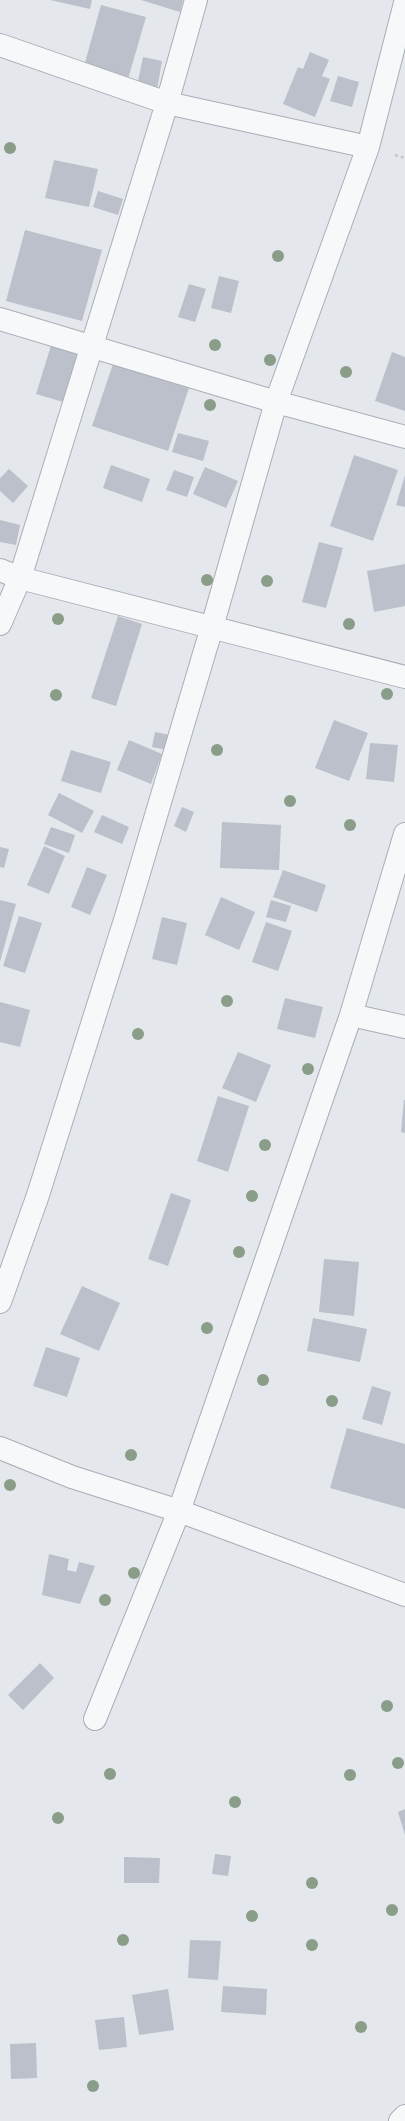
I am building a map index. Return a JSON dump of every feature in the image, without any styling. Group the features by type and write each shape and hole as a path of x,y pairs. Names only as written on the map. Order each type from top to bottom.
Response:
{"street":[{"path":"0,624 20,578 167,103 196,0"},
{"path":"0,1302 38,1195 123,928 212,627 276,402 368,147 405,3"},
{"path":"0,45 167,103 368,147"},
{"path":"0,319 276,402 405,437"},
{"path":"0,570 20,578 405,677"},
{"path":"95,1719 179,1512 351,1015 405,834"},
{"path":"351,1015 405,1027"},
{"path":"0,1448 72,1476 179,1512 405,1595"},
{"path":"400,2121 405,2116"}],"building":[{"path":"50,0 92,0 90,9"},
{"path":"141,0 183,0 180,12"},
{"path":"101,5 146,17 128,79 84,66"},
{"path":"310,52 329,60 322,76 330,79 315,117 283,104 298,67 303,69"},
{"path":"143,57 162,61 157,90 137,86"},
{"path":"338,76 359,82 352,107 330,101"},
{"path":"54,160 98,169 89,207 45,198"},
{"path":"98,191 123,199 118,215 93,207"},
{"path":"25,230 102,250 82,321 6,301"},
{"path":"219,276 239,281 231,313 211,308"},
{"path":"189,284 206,289 195,322 178,317"},
{"path":"53,339 87,350 70,404 36,394"},
{"path":"392,352 405,357 405,411 375,401"},
{"path":"113,364 189,388 168,451 92,426"},
{"path":"178,433 209,441 203,461 172,452"},
{"path":"354,455 398,470 373,541 330,526"},
{"path":"111,465 150,479 142,502 103,488"},
{"path":"205,467 238,481 226,508 193,494"},
{"path":"9,469 28,486 13,503 0,491 0,478"},
{"path":"174,470 194,477 187,497 166,490"},
{"path":"405,475 405,507 396,505"},
{"path":"0,520 20,525 16,545 0,542"},
{"path":"319,542 343,548 326,608 302,602"},
{"path":"405,564 405,606 374,612 367,571"},
{"path":"118,616 142,624 116,706 91,698"},
{"path":"334,720 368,733 349,781 315,768"},
{"path":"155,732 170,735 168,750 152,747"},
{"path":"129,740 162,754 151,784 117,770"},
{"path":"370,743 398,745 394,782 366,779"},
{"path":"71,750 111,762 101,793 61,781"},
{"path":"59,793 94,811 82,833 48,815"},
{"path":"182,807 194,812 186,832 174,826"},
{"path":"102,815 129,827 122,844 94,832"},
{"path":"222,822 281,825 279,870 220,868"},
{"path":"51,827 75,835 69,853 44,844"},
{"path":"44,846 65,856 49,894 27,885"},
{"path":"0,847 9,849 4,868 0,867"},
{"path":"87,867 107,875 90,915 71,907"},
{"path":"283,870 326,885 317,912 273,897"},
{"path":"221,897 255,912 239,950 205,935"},
{"path":"0,900 16,904 0,962"},
{"path":"271,900 291,906 286,922 266,917"},
{"path":"19,916 42,923 25,973 3,966"},
{"path":"162,917 187,923 177,965 152,959"},
{"path":"266,922 292,931 278,971 252,962"},
{"path":"285,998 323,1007 315,1038 277,1029"},
{"path":"0,1002 30,1010 20,1047 0,1042"},
{"path":"238,1052 271,1065 256,1102 222,1088"},
{"path":"218,1096 249,1106 228,1172 197,1161"},
{"path":"405,1100 405,1133 401,1132"},
{"path":"171,1193 191,1200 168,1266 148,1259"},
{"path":"324,1259 359,1262 354,1316 319,1312"},
{"path":"82,1286 120,1303 99,1351 60,1334"},
{"path":"313,1318 367,1329 360,1362 307,1351"},
{"path":"46,1347 80,1358 67,1397 33,1386"},
{"path":"372,1386 391,1392 382,1425 362,1419"},
{"path":"347,1428 405,1444 405,1509 330,1488"},
{"path":"49,1554 69,1559 67,1570 76,1572 79,1562 95,1566 80,1604 42,1595"},
{"path":"40,1663 54,1678 23,1710 8,1695"},
{"path":"405,1809 405,1835 398,1812"},
{"path":"215,1854 231,1856 228,1876 212,1874"},
{"path":"124,1857 160,1858 159,1883 124,1883"},
{"path":"190,1940 221,1941 218,1980 188,1978"},
{"path":"223,1986 267,1989 266,2015 221,2012"},
{"path":"168,1989 174,2030 139,2035 132,1995"},
{"path":"124,2017 127,2047 99,2050 95,2020"},
{"path":"36,2043 37,2078 11,2079 10,2044"}]}
